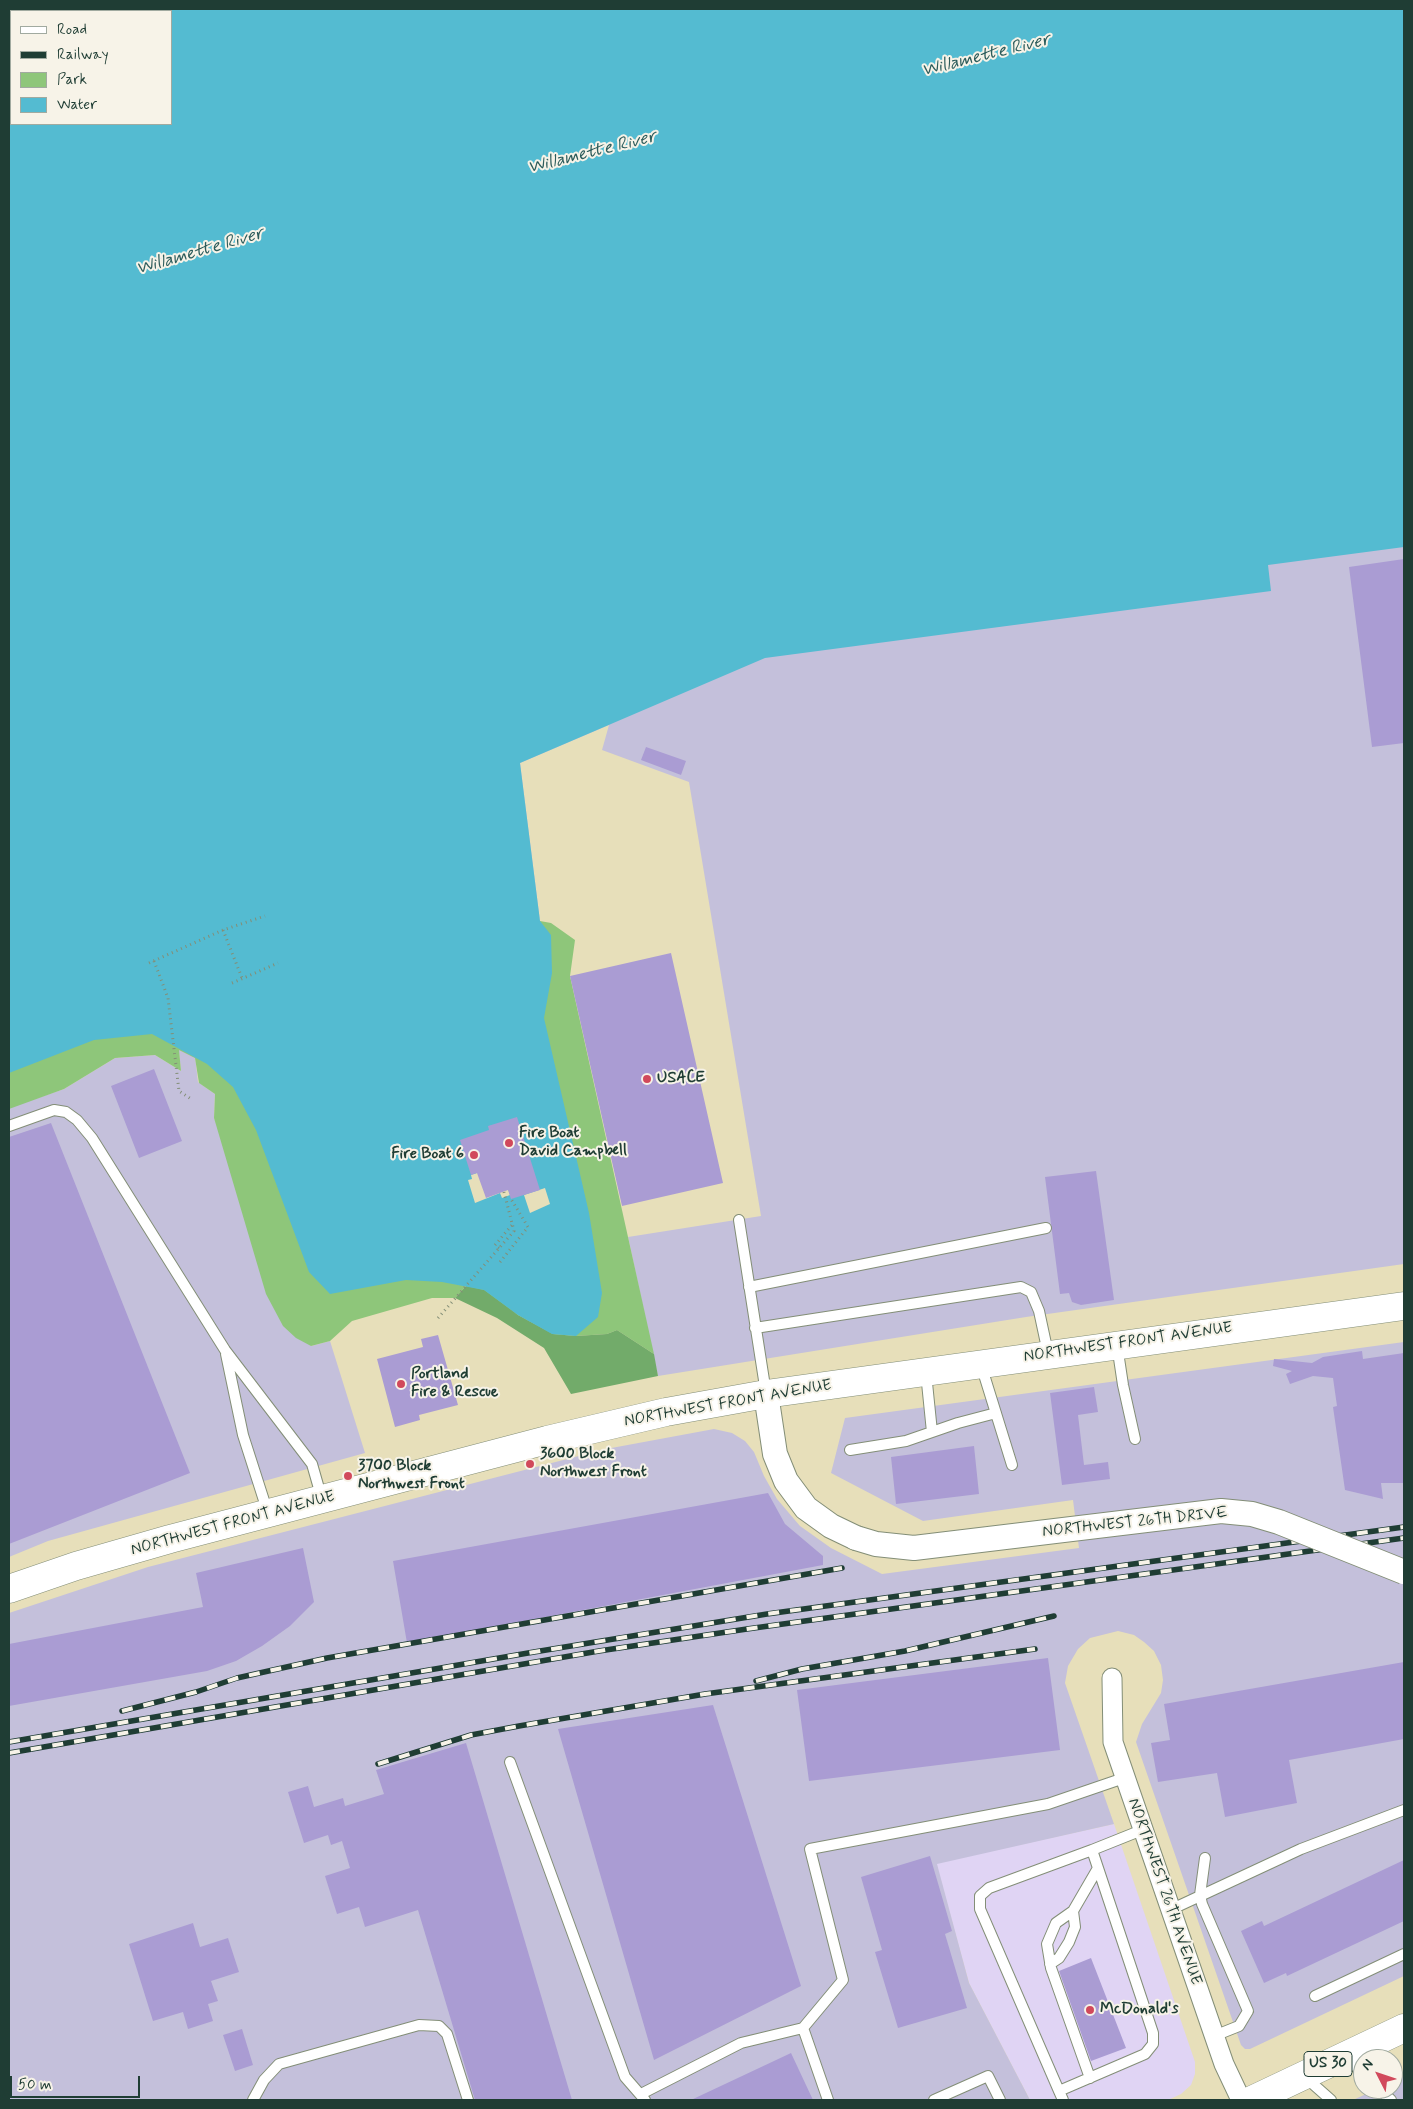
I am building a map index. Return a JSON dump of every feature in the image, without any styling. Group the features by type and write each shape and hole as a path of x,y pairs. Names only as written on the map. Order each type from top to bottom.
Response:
{"main road":[{"name":"NORTHWEST FRONT AVENUE","path":"9,1589 117,1554 547,1440 666,1412 766,1394 926,1371 1404,1306"},
{"name":"US 30","path":"1376,2049 1404,2028"},
{"name":"US 30","path":"1252,2100 1304,2076 1353,2065"}],"street":[{"name":"NORTHWEST 26TH DRIVE","path":"766,1394 774,1454 786,1481 806,1508 831,1526 856,1538 876,1544 914,1548 1221,1511 1252,1514 1279,1522 1404,1572"},
{"name":"NORTHWEST 26TH AVENUE","path":"1112,1678 1112,1742 1224,2064 1241,2100"}],"lane":[{"path":"9,1126 54,1110 66,1112 77,1120 92,1138 225,1350 312,1464 322,1500"},
{"path":"739,1220 766,1394"},
{"path":"749,1287 1046,1228"},
{"path":"755,1328 1021,1287 1031,1292 1048,1354"},
{"path":"1117,1344 1123,1385 1135,1439"},
{"path":"225,1350 243,1435 268,1514"},
{"path":"980,1364 1012,1465"},
{"path":"926,1371 932,1432"},
{"path":"850,1450 906,1441 996,1413"},
{"path":"510,1762 624,2077 643,2097 741,2043 802,2028 843,1980 810,1849 1048,1804 1124,1778"},
{"path":"1170,1910 1301,1848 1404,1810"},
{"path":"1092,1850 1153,2033 1153,2044 1146,2054 1090,2078 1061,2096 980,1910 980,1896 990,1888 1142,1830"},
{"path":"1205,1858 1200,1895 1202,1904 1248,2011 1239,2026 1214,2036"},
{"path":"1090,2078 1050,1964 1046,1944 1056,1923 1073,1911 1098,1868"},
{"path":"1050,1964 1059,1958 1069,1942 1075,1927 1073,1911"},
{"path":"1316,1996 1404,1954"},
{"path":"253,2100 264,2080 279,2064 419,2025 439,2026 448,2034 468,2100"},
{"path":"802,2028 828,2100"},
{"path":"934,2100 988,2076 1000,2100"},
{"path":"1304,2076 1331,2100"}],"path":[{"path":"149,963 223,930 265,916"},
{"path":"223,930 242,978"},
{"path":"154,961 168,998 179,1091 191,1099"},
{"path":"232,983 278,963"},
{"path":"438,1318 514,1231 504,1192"},
{"path":"500,1262 528,1227 511,1199"},
{"path":"499,1248 495,1245 512,1225"}],"shaded area":[{"path":"1404,488 1404,1264 1026,1317 658,1376 628,1237 761,1216 689,782 602,750 609,725 520,763 540,921 455,612"},
{"path":"188,993 198,1082 215,1094 214,1118 311,1346 330,1341 365,1453 48,1541 9,1557 9,1108 64,1089 115,1058 155,1055 181,1071 173,997"},
{"path":"1404,1342 1404,1976 1250,2049 1245,2049 1241,2045 1136,1742 1142,1724 1161,1693 1163,1680 1161,1665 1154,1651 1144,1642 1134,1635 1118,1631 1090,1638 1078,1649 1068,1666 1065,1683 1114,1824 937,1864 969,1983 1030,2100 9,2100 9,1613 148,1567 606,1449 714,1429 732,1433 745,1441 754,1452 764,1476 777,1499 800,1526 831,1548 882,1574 1079,1548 1073,1500 923,1521 831,1473 845,1418"},
{"path":"1114,1824 1195,2062 1195,2074 1191,2085 1181,2094 1168,2100 1030,2100 969,1983 936,1863"},
{"path":"1403,2076 1404,2100 1353,2100 1403,2099"}],"green space":[{"path":"540,921 551,923 575,940 570,976 654,1354 617,1330 607,1334 576,1336 552,1334 466,1286 455,1298 432,1298 352,1321 330,1341 311,1346 296,1338 283,1326 266,1294 214,1118 215,1094 199,1083 195,1058 179,1050 181,1071 155,1055 115,1058 64,1089 9,1109 9,1021 77,994 541,1124"},
{"path":"466,1286 484,1290 518,1315 553,1334 576,1336 607,1334 617,1330 654,1354 658,1376 571,1394 544,1348 497,1318 455,1298"}],"water":[{"name":"Willamette River","path":"9,9 1404,9 1404,547 1268,565 1271,591 765,658 520,763 540,921 551,935 552,973 544,1018 589,1213 602,1293 598,1317 576,1336 552,1334 518,1315 484,1290 442,1282 406,1280 330,1294 309,1272 256,1130 233,1087 207,1064 152,1034 94,1040 9,1073"}],"pier":[{"path":"498,1159 510,1195 502,1198 500,1193 475,1203 468,1180 472,1179 471,1175 492,1168"},
{"path":"545,1188 550,1204 530,1213 524,1195"}],"building":[{"path":"1404,559 1404,743 1372,747 1349,567"},
{"path":"646,747 686,761 681,775 641,760"},
{"name":"USACE","path":"671,953 723,1183 622,1206 570,976"},
{"path":"154,1069 182,1141 139,1158 111,1086"},
{"path":"517,1117 540,1190 511,1199 508,1190 486,1198 477,1173 471,1175 460,1140 489,1130 488,1126"},
{"path":"51,1123 190,1473 9,1544 9,1137"},
{"path":"1096,1171 1114,1300 1081,1305 1072,1302 1069,1293 1060,1294 1045,1177"},
{"path":"438,1335 458,1405 419,1415 420,1420 395,1427 377,1359 423,1347 421,1339"},
{"path":"1362,1351 1363,1359 1404,1353 1404,1483 1381,1483 1383,1499 1345,1490 1333,1407 1337,1406 1333,1378 1313,1376 1290,1384 1286,1374 1292,1371 1273,1366 1274,1359 1312,1363 1323,1357"},
{"path":"1094,1387 1098,1412 1078,1415 1084,1465 1108,1462 1110,1479 1062,1485 1050,1393"},
{"path":"974,1446 979,1494 896,1504 891,1457"},
{"path":"768,1493 785,1524 823,1556 823,1565 407,1643 393,1561"},
{"path":"303,1548 314,1602 290,1626 262,1646 236,1661 207,1671 9,1706 9,1644 203,1607 196,1573"},
{"path":"1048,1658 1060,1750 809,1781 797,1690"},
{"path":"1404,1662 1404,1739 1289,1760 1297,1803 1225,1817 1217,1773 1158,1782 1151,1743 1170,1740 1164,1704"},
{"path":"713,1705 801,1986 654,2060 558,1729"},
{"path":"466,1743 572,2100 475,2100 418,1910 365,1927 359,1907 337,1914 325,1876 350,1868 342,1841 331,1845 328,1835 304,1843 288,1792 308,1786 314,1807 343,1798 345,1806 384,1794 376,1770"},
{"path":"930,1856 952,1931 945,1934 967,2008 898,2028 875,1952 882,1950 861,1877"},
{"path":"1404,1860 1404,1921 1287,1976 1286,1973 1264,1983 1241,1931 1262,1921 1264,1926"},
{"path":"193,1923 200,1947 228,1938 239,1972 211,1981 218,2001 208,2004 213,2021 188,2029 183,2012 153,2021 129,1944"},
{"name":"McDonald's","path":"1091,1958 1126,2048 1091,2061 1059,1971"},
{"path":"242,2029 253,2065 235,2071 223,2035"},
{"path":"791,2053 813,2100 691,2100"}],"railway":[{"path":"9,1742 767,1614 1404,1527"},
{"path":"9,1753 599,1651 1404,1538"},
{"path":"122,1711 196,1692 237,1678 327,1658 842,1568"},
{"path":"756,1681 802,1669 905,1651 1054,1616"},
{"path":"378,1764 471,1735 519,1726 705,1694 1035,1649"}],"place":[{"name":"USACE","path":"647,1079"},
{"name":"Fire Boat David Campbell","path":"509,1143"},
{"name":"Fire Boat 6","path":"474,1155"},
{"name":"Portland Fire & Rescue","path":"401,1384"},
{"name":"3600 Block Northwest Front","path":"530,1464"},
{"name":"3700 Block Northwest Front","path":"348,1476"},
{"name":"McDonald's","path":"1090,2010"}]}
